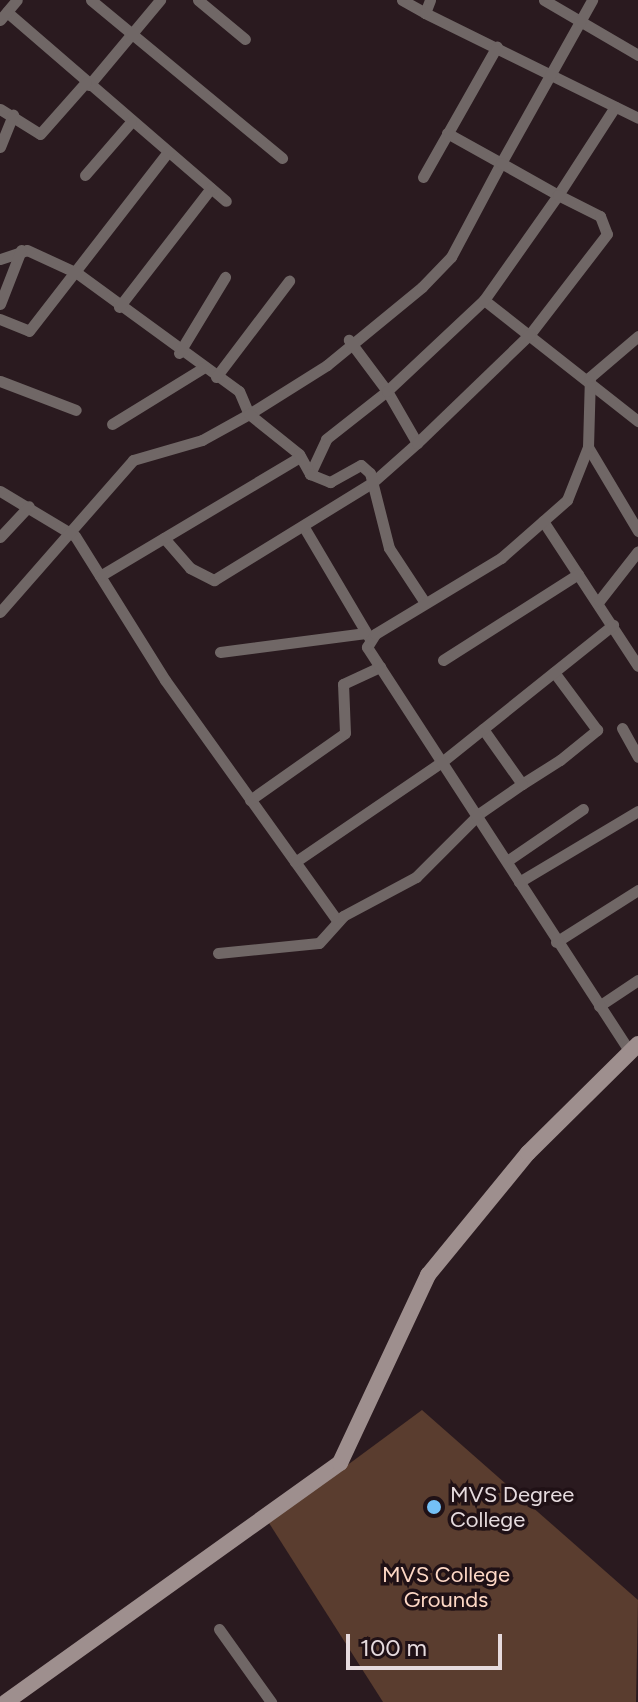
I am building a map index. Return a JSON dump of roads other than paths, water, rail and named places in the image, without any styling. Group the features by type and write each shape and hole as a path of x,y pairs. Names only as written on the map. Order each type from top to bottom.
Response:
{"street":[{"path":"17,0 3,15 226,201"},
{"path":"91,0 282,158"},
{"path":"0,109 13,114 40,134 88,84 160,0"},
{"path":"198,0 245,39"},
{"path":"402,0 638,118"},
{"path":"425,13 430,0"},
{"path":"0,612 133,460 202,440 327,365 349,340 451,257 592,0"},
{"path":"540,2 638,55"},
{"path":"423,177 497,46"},
{"path":"310,474 326,439 387,391 484,300 615,107"},
{"path":"0,147 13,114"},
{"path":"85,175 131,122"},
{"path":"164,538 190,568 214,580 305,529 373,482 530,334 608,228 558,195 447,133"},
{"path":"0,319 25,334 77,273 168,152"},
{"path":"119,307 211,188"},
{"path":"11,249 77,273 179,353 239,391 249,414 300,457 310,474 330,482 361,465 373,482 389,548 424,601"},
{"path":"0,259 11,249"},
{"path":"0,304 11,249"},
{"path":"179,353 225,277"},
{"path":"216,377 289,281"},
{"path":"484,300 590,377 638,421"},
{"path":"220,652 369,637 424,601 501,558 567,500 588,447 590,377 638,336"},
{"path":"349,340 387,391 417,443"},
{"path":"112,424 203,368"},
{"path":"0,381 76,410"},
{"path":"588,447 638,531"},
{"path":"100,576 300,457"},
{"path":"0,491 72,533 250,800 338,922"},
{"path":"0,537 29,506"},
{"path":"543,521 599,601 638,666"},
{"path":"6,1702 340,1463 428,1275 528,1153 634,1048 599,1006 556,942 480,813 380,667 369,637 305,529"},
{"path":"599,601 638,551"},
{"path":"443,660 578,574"},
{"path":"295,862 443,761 613,625"},
{"path":"250,800 345,733 343,684 380,667"},
{"path":"218,953 319,943 338,922 416,877 480,813 597,730 554,672"},
{"path":"622,728 638,757"},
{"path":"483,729 522,784"},
{"path":"507,861 583,809"},
{"path":"519,882 638,811"},
{"path":"556,942 638,890"},
{"path":"599,1006 638,980"},
{"path":"219,1629 271,1702"}],"place":[{"name":"MVS Degree College","path":"434,1507"}],"park label":[{"name":"MVS College Grounds","path":"446,1586"}]}
